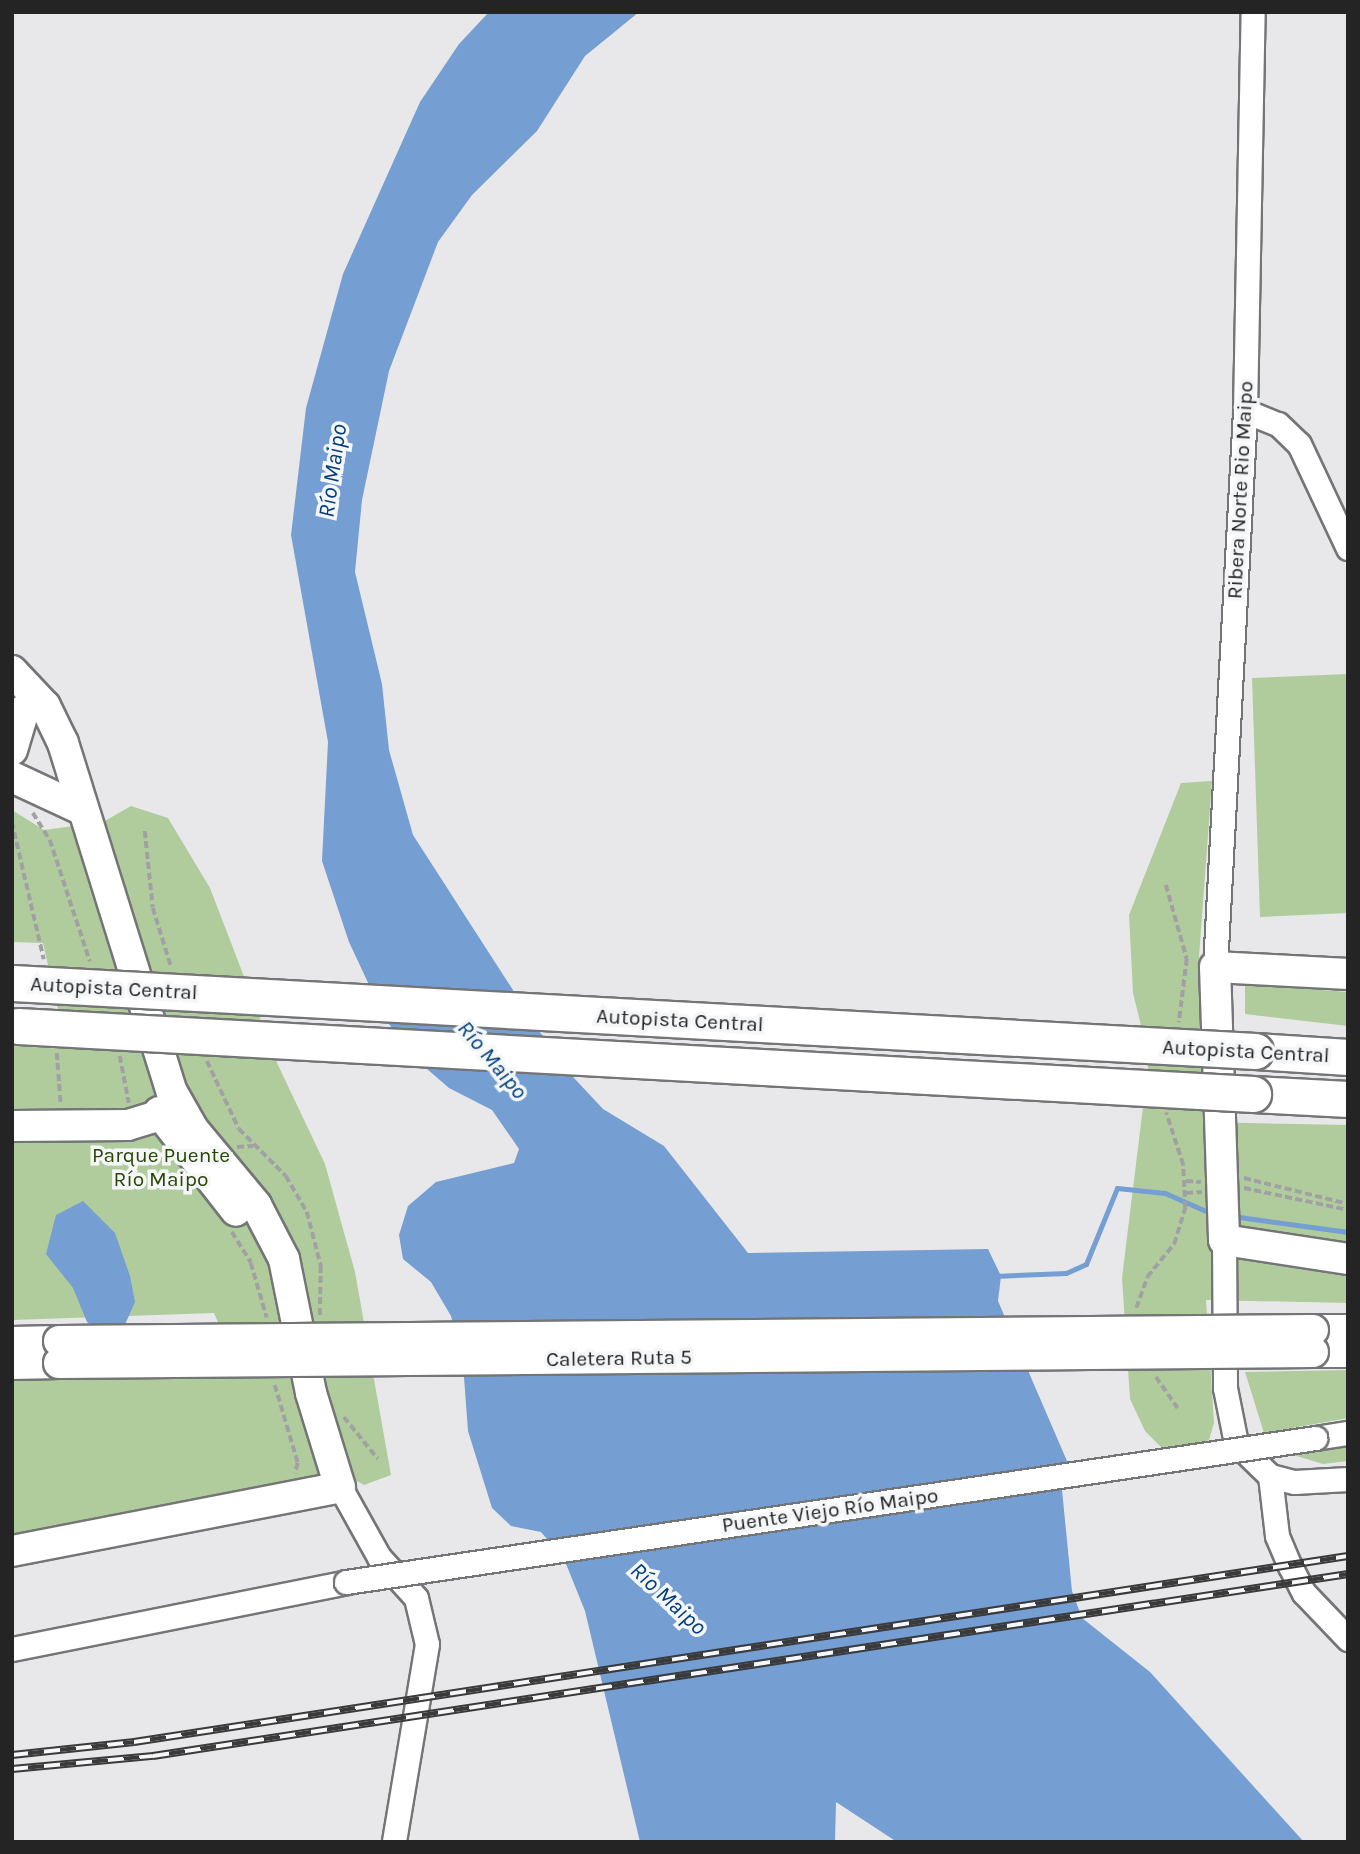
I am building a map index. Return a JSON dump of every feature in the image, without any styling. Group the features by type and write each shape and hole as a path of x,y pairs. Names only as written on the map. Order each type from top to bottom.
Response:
{"highway":[{"name":"Autopista Central","path":"12,983 1348,1057"},
{"name":"Autopista Central","path":"15,1026 1348,1099"}],"main road":[{"path":"12,671 55,724 71,803 170,1113 258,1244 282,1312 297,1417 316,1461 340,1487"},
{"path":"18,703 71,803"},
{"path":"12,750 18,703"},
{"path":"12,777 71,803"},
{"path":"1348,974 1215,967 1224,1240 1348,1259"},
{"path":"12,1126 119,1126 170,1113"},
{"name":"Caletera Ruta 5","path":"1313,1341 1348,1329"},
{"name":"Caletera Ruta 5","path":"12,1342 59,1352 1313,1341 1348,1352"},
{"name":"Caletera Ruta 5","path":"12,1364 59,1352"},
{"path":"12,1551 340,1487"}],"street":[{"name":"Ribera Norte Rio Maipo","path":"1215,967 1245,411 1253,12"},
{"path":"1245,411 1278,424 1299,444 1348,548"},
{"path":"1224,1240 1228,1415 1242,1454 1270,1476 1302,1483 1348,1479"},
{"name":"Puente Viejo Río Maipo","path":"12,1649 346,1582 1348,1433"},
{"path":"1270,1476 1277,1536 1290,1566 1304,1593 1348,1639"},
{"path":"340,1487 379,1557 415,1598 427,1644 394,1842"}],"path":[{"path":"145,831 153,908 173,971"},
{"path":"201,1047 239,1129 286,1176 307,1212 321,1266 320,1321"},
{"path":"1185,1209 1186,1194 1265,1179 1348,1204"},
{"path":"1186,1181 1259,1187 1348,1210"},
{"path":"338,1405 378,1459"}],"green space":[{"path":"1348,674 1348,913 1260,917 1252,678"},
{"path":"1212,781 1199,957 1203,1122 1348,1125 1348,1303 1206,1300 1214,1423 1209,1440 1186,1452 1163,1449 1145,1431 1130,1399 1122,1278 1149,1058 1133,993 1129,915 1181,783"},
{"name":"Parque Puente Río Maipo","path":"131,806 168,818 210,888 278,1065 325,1164 355,1272 391,1475 364,1485 346,1475 12,1538 12,1379 240,1373 214,1313 12,1320 12,1046 67,1049 43,943 12,942 12,810 44,830 103,822"},
{"path":"1245,984 1348,992 1348,1026 1245,1014"},
{"path":"1348,1370 1348,1418 1264,1433 1245,1372"},
{"path":"1348,1441 1348,1461 1323,1464 1283,1452"}],"water":[{"name":"Río Maipo","path":"489,12 639,12 585,56 537,131 472,195 438,242 389,371 362,500 355,572 382,684 389,750 413,835 560,1063 603,1109 664,1146 748,1253 988,1249 1001,1276 998,1301 1067,1461 1062,1490 1072,1591 1082,1618 1150,1672 1304,1842 897,1842 836,1802 835,1842 640,1842 585,1611 564,1559 541,1532 511,1526 492,1508 468,1431 463,1364 451,1316 431,1282 403,1259 399,1235 408,1206 436,1182 514,1163 519,1149 492,1110 449,1088 419,1062 385,1019 349,942 322,861 328,742 291,535 306,408 343,274 420,102 459,44"},
{"path":"83,1201 115,1233 130,1276 135,1302 123,1329 95,1329 87,1322 73,1288 46,1254 56,1215"}],"waterway":[{"path":"994,1276 1066,1273 1086,1264 1117,1188 1165,1193 1208,1212"},
{"path":"1239,1217 1348,1232"}],"railway":[{"path":"12,1755 134,1742 1348,1556"},
{"path":"12,1769 153,1756 1348,1574"}]}
